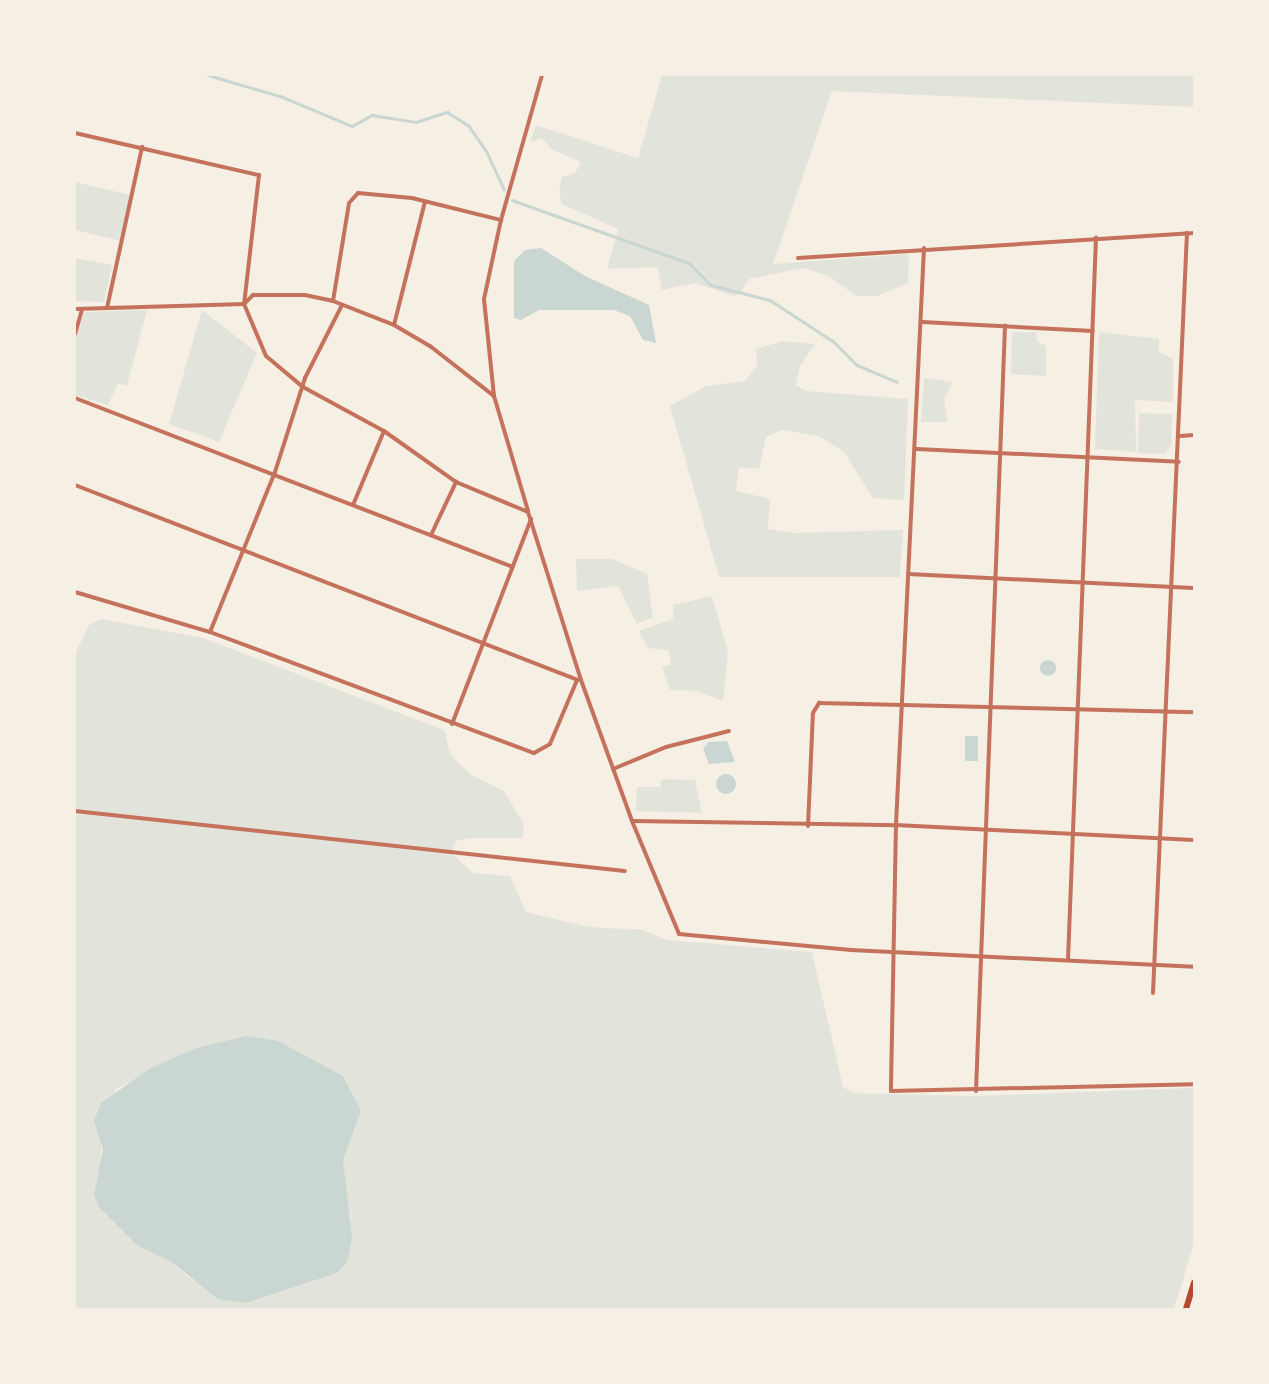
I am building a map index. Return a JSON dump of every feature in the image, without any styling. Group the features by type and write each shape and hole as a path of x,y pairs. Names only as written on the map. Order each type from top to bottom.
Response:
{"main road":[{"path":"1186,1309 1194,1283"}],"street":[{"path":"542,75 501,220 484,299 494,396 579,680 673,927 683,935 892,952 1194,967"},
{"path":"75,133 259,175 244,304 266,356 303,387 384,431 456,482 528,512"},
{"path":"107,308 142,147"},
{"path":"334,301 335,269 352,197 373,192 426,202 501,220"},
{"path":"394,325 426,202"},
{"path":"1153,993 1168,711 1171,586 1180,462 1187,233"},
{"path":"798,258 924,248 1194,233"},
{"path":"1068,960 1080,708 1096,238"},
{"path":"924,248 917,449 908,574 896,825 890,1087 897,1093 1194,1084"},
{"path":"75,309 244,304 253,295 305,295 334,301 394,325 430,346 494,396"},
{"path":"210,632 276,472 303,387 342,305"},
{"path":"75,334 82,309"},
{"path":"922,322 1093,331"},
{"path":"976,1091 984,830 992,708 1005,326"},
{"path":"75,398 276,472 353,505 513,567"},
{"path":"353,505 384,431"},
{"path":"1180,436 1194,436"},
{"path":"917,449 1180,462"},
{"path":"431,535 456,482"},
{"path":"75,485 243,552 579,680"},
{"path":"452,724 532,519"},
{"path":"908,574 1194,588"},
{"path":"75,592 210,632 452,724 542,752 552,741 579,680"},
{"path":"808,826 814,709 823,702 1194,712"},
{"path":"614,769 685,741 729,731"},
{"path":"75,811 625,870"},
{"path":"632,821 808,826 896,825 1194,840"}],"shaded area":[{"path":"662,75 1194,75 1194,107 832,91 773,264 909,254 908,283 877,296 856,296 829,276 803,268 749,279 740,294 733,296 695,283 662,290 657,267 607,269 618,229 562,204 559,192 562,177 575,173 581,162 553,150 541,138 530,143 536,125 638,158"},
{"path":"75,182 130,195 121,241 75,230"},
{"path":"541,248 585,276 649,305 656,343 643,340 630,316 614,310 539,310 521,320 514,318 514,261 525,250"},
{"path":"75,258 112,265 104,302 75,301"},
{"path":"147,310 127,386 118,383 108,405 75,395 75,341 84,312"},
{"path":"202,310 257,353 219,442 169,424"},
{"path":"1012,332 1036,332 1037,341 1046,346 1046,376 1011,374"},
{"path":"1099,332 1159,339 1159,352 1173,359 1173,402 1135,400 1136,452 1095,449"},
{"path":"783,341 815,344 800,366 796,385 806,391 908,399 904,500 873,498 844,452 819,436 782,430 766,437 759,469 739,467 736,491 770,499 768,529 793,533 903,530 900,577 719,577 670,406 706,386 745,381 757,365 756,349"},
{"path":"924,378 953,382 944,399 948,422 921,422"},
{"path":"1139,413 1172,414 1171,446 1165,454 1138,453"},
{"path":"576,559 612,559 647,574 653,617 637,624 618,586 577,591"},
{"path":"712,596 728,652 723,701 696,691 670,690 662,667 671,665 669,650 648,648 639,631 673,619 673,605"},
{"path":"101,619 203,638 444,730 451,756 470,774 504,791 524,825 522,838 469,838 456,841 452,854 473,873 510,876 526,912 589,927 643,930 667,940 812,952 843,1087 854,1093 975,1096 1194,1088 1194,1244 1174,1309 75,1309 75,654 89,625","holes":["246,1036 343,1076 355,1130 344,1147 343,1160 344,1199 351,1218 246,1303 190,1279 170,1261 138,1246 100,1168 102,1141 116,1089 196,1048"]},
{"path":"1045,660 1051,660 1056,665 1054,674 1045,676 1040,671 1040,665"},
{"path":"965,736 978,736 978,761 965,761"},
{"path":"727,741 735,762 709,764 703,749 708,742"},
{"path":"726,774 733,777 736,784 733,791 726,794 719,791 716,784 719,777"},
{"path":"661,779 695,780 702,813 636,811 637,787 661,787"},
{"path":"246,1036 278,1041 343,1076 361,1111 343,1160 352,1238 347,1262 337,1273 246,1303 218,1299 170,1261 138,1246 99,1207 94,1195 103,1149 94,1121 101,1103 149,1069 196,1048"}],"waterway":[{"path":"208,75 280,96 352,126 372,115 416,122 447,112 469,126 487,152 504,189"},
{"path":"512,200 689,263 711,285 770,300 833,341 857,365 897,382"}]}
